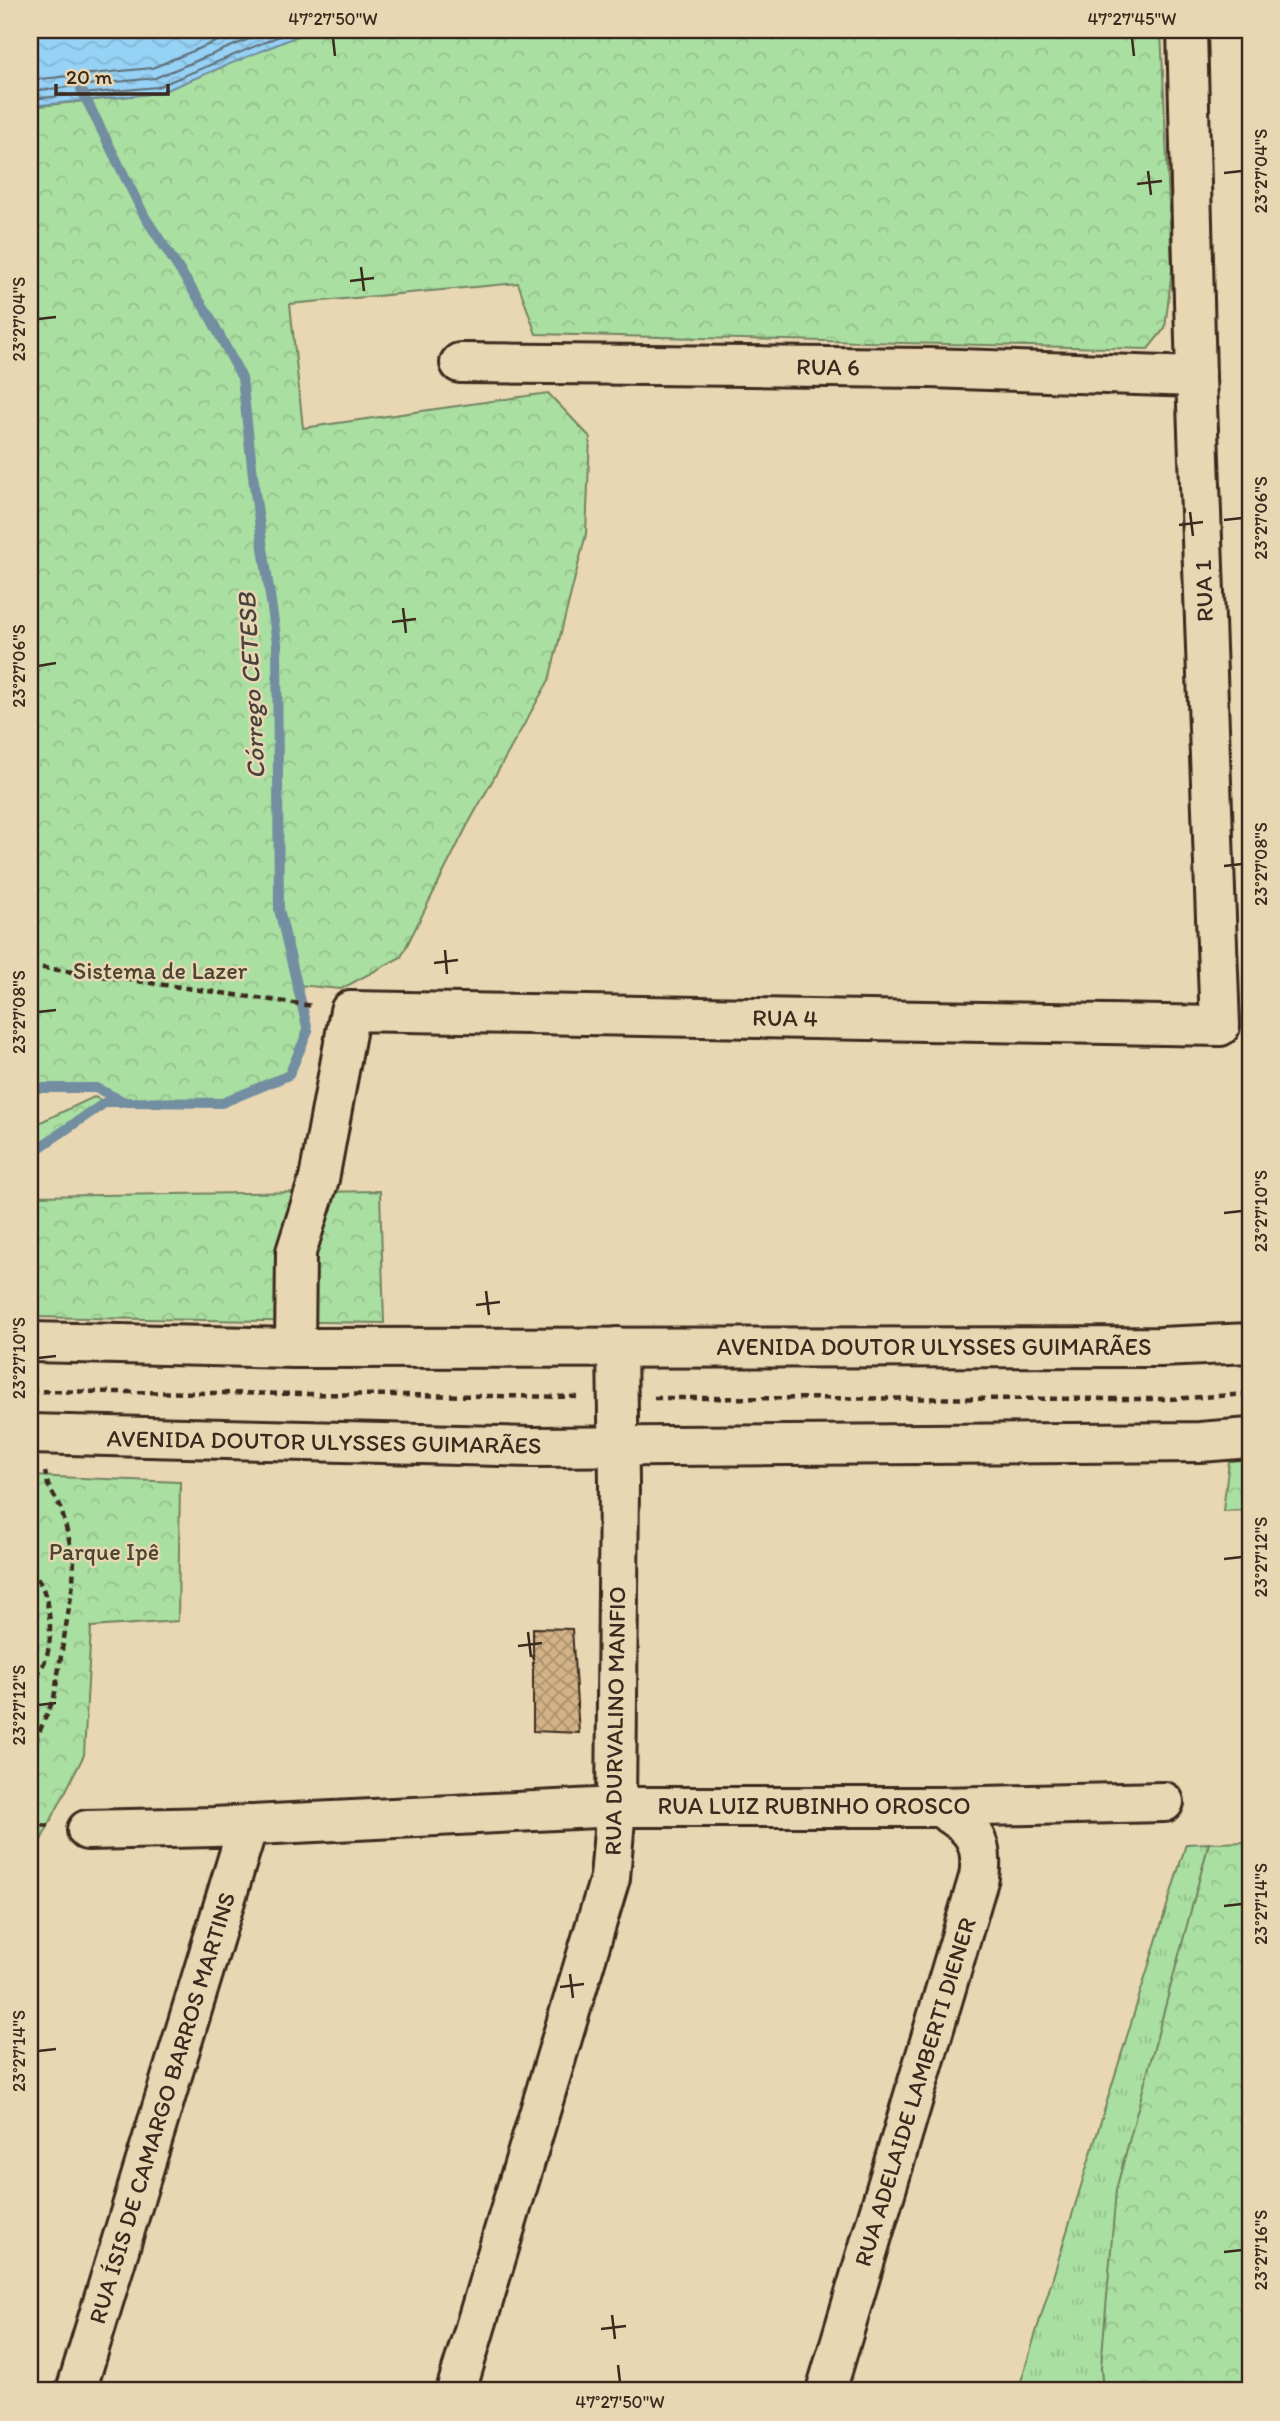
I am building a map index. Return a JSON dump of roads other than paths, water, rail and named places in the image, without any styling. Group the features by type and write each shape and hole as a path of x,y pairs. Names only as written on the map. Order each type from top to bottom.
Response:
{"street":[{"name":"RUA 1","path":"1187,30 1196,377 1220,1026"},
{"name":"RUA 6","path":"460,363 929,368 1196,377"},
{"name":"RUA 4","path":"295,1348 296,1252 319,1179 334,1009 1220,1026"},
{"name":"AVENIDA DOUTOR ULYSSES GUIMARÃES","path":"30,1342 295,1348 1160,1348 1250,1343"},
{"path":"617,1347 618,1447"},
{"name":"AVENIDA DOUTOR ULYSSES GUIMARÃES","path":"38,1434 379,1444 618,1447 1200,1442 1250,1438"},
{"name":"RUA DURVALINO MANFIO","path":"456,2391 610,1878 617,1807 618,1447"},
{"name":"RUA LUIZ RUBINHO OROSCO","path":"86,1830 617,1807 939,1807 1164,1802"},
{"path":"981,1863 1000,1827 1026,1805"},
{"name":"RUA ADELAIDE LAMBERTI DIENER","path":"826,2391 975,1894 981,1863 979,1849 970,1829 939,1807"},
{"name":"RUA ÍSIS DE CAMARGO BARROS MARTINS","path":"76,2391 248,1825"}],"water":[{"path":"30,30 312,30 159,93 30,106"}],"waterway":[{"name":"Córrego CETESB","path":"30,1088 96,1088 125,1102 222,1103 289,1075 308,1031 279,909 277,643 255,493 242,378 209,315 145,217 81,89"},
{"path":"30,1154 106,1102 120,1102"}],"park label":[{"name":"Sistema de Lazer","path":"160,971"},
{"name":"Parque Ipê","path":"104,1552"}]}
